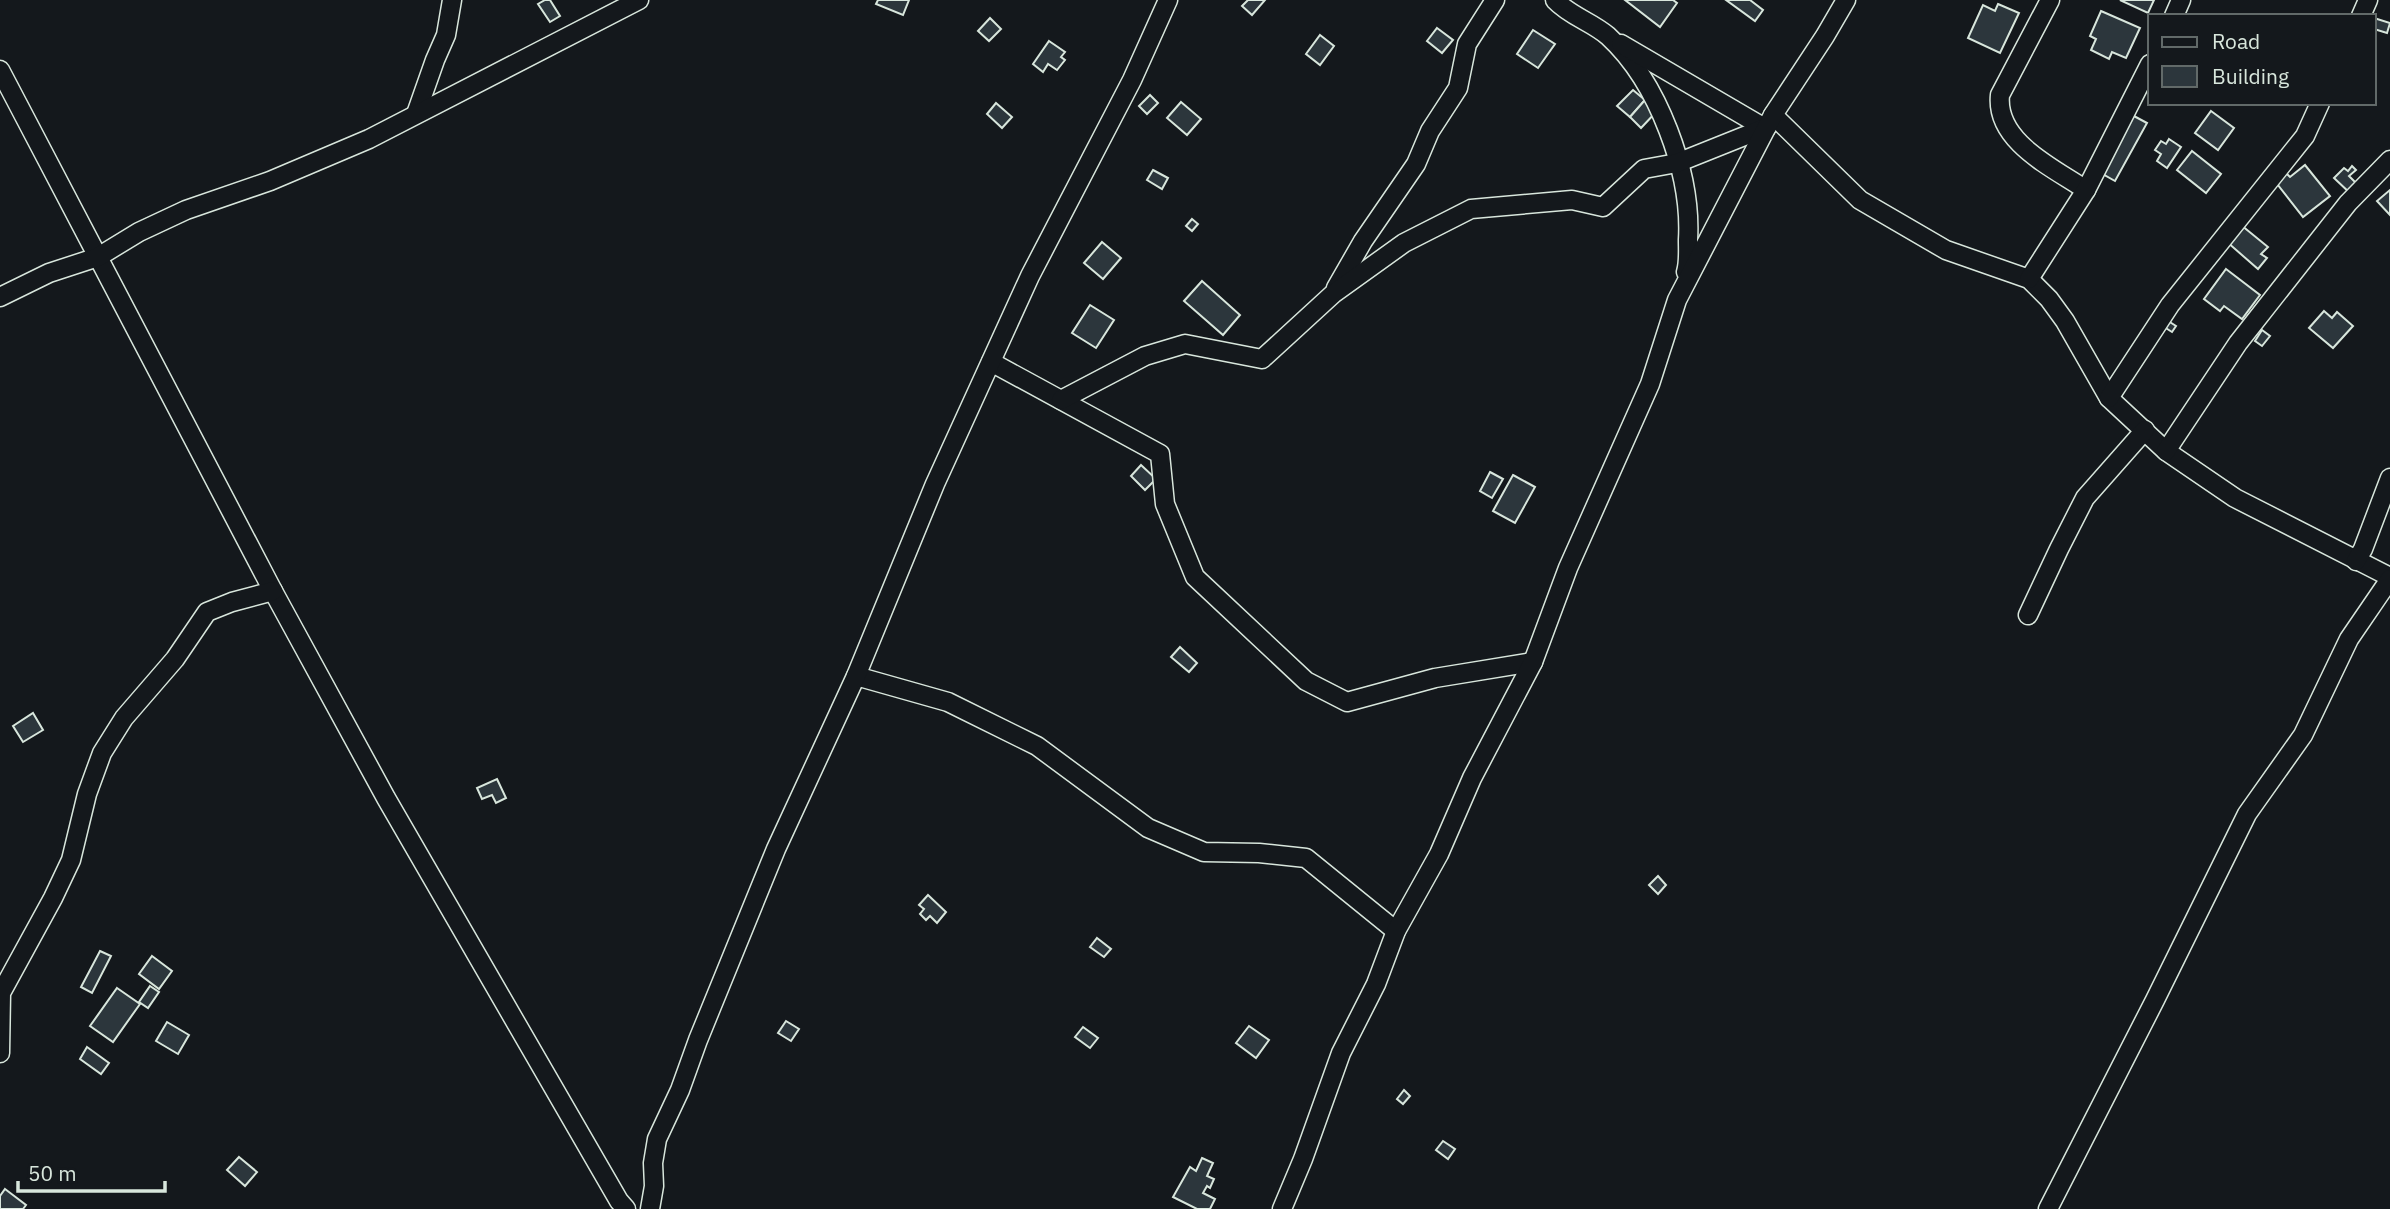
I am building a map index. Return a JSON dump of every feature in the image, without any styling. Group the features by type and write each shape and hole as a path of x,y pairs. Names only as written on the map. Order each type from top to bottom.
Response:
{"street":[{"path":"416,114 446,35 452,0"},
{"path":"0,297 49,273 98,257 174,215 270,181 369,139 639,0"},
{"path":"650,1209 657,1139 680,1090 776,849 856,676 935,484 1030,276 1132,80 1167,0"},
{"path":"1332,293 1363,241 1416,164 1430,131 1458,88 1467,44 1495,0"},
{"path":"1555,0 1608,36 1768,123 1866,205 1961,257 2029,279 2049,299 2065,321 2109,398 2166,451 2235,498 2390,578 2350,639 2303,735 2246,814 2048,1209"},
{"path":"1282,1209 1341,1053 1376,984 1396,931 1439,854 1472,778 1534,662 1568,568 1650,384 1664,335 1686,282 1768,123 1846,0"},
{"path":"2050,0 2000,95 1999,109 2005,124 2023,147 2086,190"},
{"path":"1608,36 1644,80 1663,116 1689,215 1686,282"},
{"path":"2029,279 2086,190 2148,68"},
{"path":"0,70 273,591 386,798 620,1206"},
{"path":"2109,398 2170,305 2305,136 2319,105"},
{"path":"1061,400 1145,356 1185,344 1262,359 1332,293 1404,243 1471,209 1572,200 1603,207 1644,169 1677,163 1768,123"},
{"path":"2166,451 2238,343 2348,203 2390,160"},
{"path":"991,362 1160,454 1165,504 1195,577 1306,681 1347,702 1435,678 1534,662"},
{"path":"2028,615 2085,498 2145,430"},
{"path":"2356,561 2390,478"},
{"path":"0,1053 1,993 71,860 87,794 102,753 124,718 175,659 207,612 273,591"},
{"path":"856,676 948,702 1037,746 1148,828 1204,852 1259,853 1306,858 1396,931"}],"building":[{"path":"550,0 560,16 550,22 538,4"},
{"path":"878,0 909,0 903,15 876,4"},
{"path":"1248,0 1265,0 1252,15 1242,6"},
{"path":"1625,0 1673,0 1677,3 1660,27"},
{"path":"1726,0 1750,0 1763,10 1755,21"},
{"path":"2120,0 2154,0 2148,13"},
{"path":"1998,4 2019,13 2000,53 1968,38 1983,5 1995,11"},
{"path":"2101,11 2140,28 2126,58 2112,52 2109,59 2091,50 2096,39 2090,36"},
{"path":"990,18 1001,29 989,41 978,31"},
{"path":"2376,19 2390,23 2387,33 2376,30"},
{"path":"1437,28 1453,40 1442,53 1427,41"},
{"path":"1533,30 1555,44 1538,68 1517,54"},
{"path":"1320,35 1334,46 1320,65 1306,54"},
{"path":"1049,41 1065,52 1061,57 1065,60 1057,70 1048,64 1043,72 1033,64"},
{"path":"1633,90 1645,100 1630,117 1617,106"},
{"path":"1150,95 1158,103 1147,114 1139,106"},
{"path":"1645,100 1657,111 1641,128 1630,117"},
{"path":"1181,102 1201,119 1187,135 1167,118"},
{"path":"996,103 1012,117 1002,128 987,114"},
{"path":"2211,111 2234,128 2218,150 2195,133"},
{"path":"2132,115 2147,123 2115,181 2101,173"},
{"path":"2169,139 2181,147 2167,168 2157,161 2161,154 2155,150 2161,141 2166,144"},
{"path":"2192,151 2221,174 2206,193 2177,170"},
{"path":"2305,165 2330,196 2303,217 2274,180 2285,172 2290,177"},
{"path":"2352,166 2356,170 2349,176 2359,186 2351,194 2334,178 2344,168 2348,171"},
{"path":"1153,170 1168,178 1162,189 1147,180"},
{"path":"2390,190 2390,215 2377,201"},
{"path":"1192,219 1198,224 1192,231 1186,226"},
{"path":"2241,225 2268,247 2261,254 2267,258 2258,269 2227,242"},
{"path":"1102,242 1121,258 1103,279 1084,263"},
{"path":"2226,269 2260,295 2242,319 2224,306 2220,311 2204,299"},
{"path":"1202,281 1240,315 1223,335 1184,301"},
{"path":"1090,305 1114,320 1096,348 1072,333"},
{"path":"2324,311 2332,318 2337,312 2353,326 2333,348 2309,328"},
{"path":"2165,319 2176,326 2172,332 2161,325"},
{"path":"2262,330 2270,336 2262,346 2255,341"},
{"path":"1141,465 1156,479 1145,490 1131,476"},
{"path":"1490,472 1503,479 1492,498 1480,491"},
{"path":"1513,475 1535,487 1515,523 1493,511"},
{"path":"1180,647 1197,663 1189,672 1171,657"},
{"path":"33,713 43,730 23,742 13,726"},
{"path":"497,779 506,798 496,803 492,795 482,799 477,788"},
{"path":"1658,876 1666,885 1658,894 1649,885"},
{"path":"928,895 946,912 937,923 930,916 926,920 920,914 924,909 919,905"},
{"path":"1097,938 1111,949 1104,957 1090,947"},
{"path":"100,951 111,956 92,993 81,987"},
{"path":"152,956 172,971 159,989 139,974"},
{"path":"150,986 159,992 148,1008 139,1002"},
{"path":"117,988 140,1004 113,1042 90,1026"},
{"path":"786,1021 799,1029 791,1041 778,1033"},
{"path":"167,1022 189,1035 178,1054 156,1041"},
{"path":"1249,1026 1269,1040 1256,1058 1236,1043"},
{"path":"1083,1027 1098,1038 1090,1048 1075,1037"},
{"path":"87,1047 109,1063 101,1074 80,1059"},
{"path":"1404,1090 1410,1096 1403,1104 1397,1099"},
{"path":"1443,1141 1455,1149 1448,1159 1436,1150"},
{"path":"239,1157 257,1172 245,1186 227,1170"},
{"path":"1202,1158 1213,1163 1207,1176 1214,1179 1210,1188 1207,1186 1203,1193 1215,1199 1210,1209 1197,1209 1173,1197 1190,1167 1196,1171"},
{"path":"5,1189 26,1205 23,1209 0,1209 0,1196"}]}
